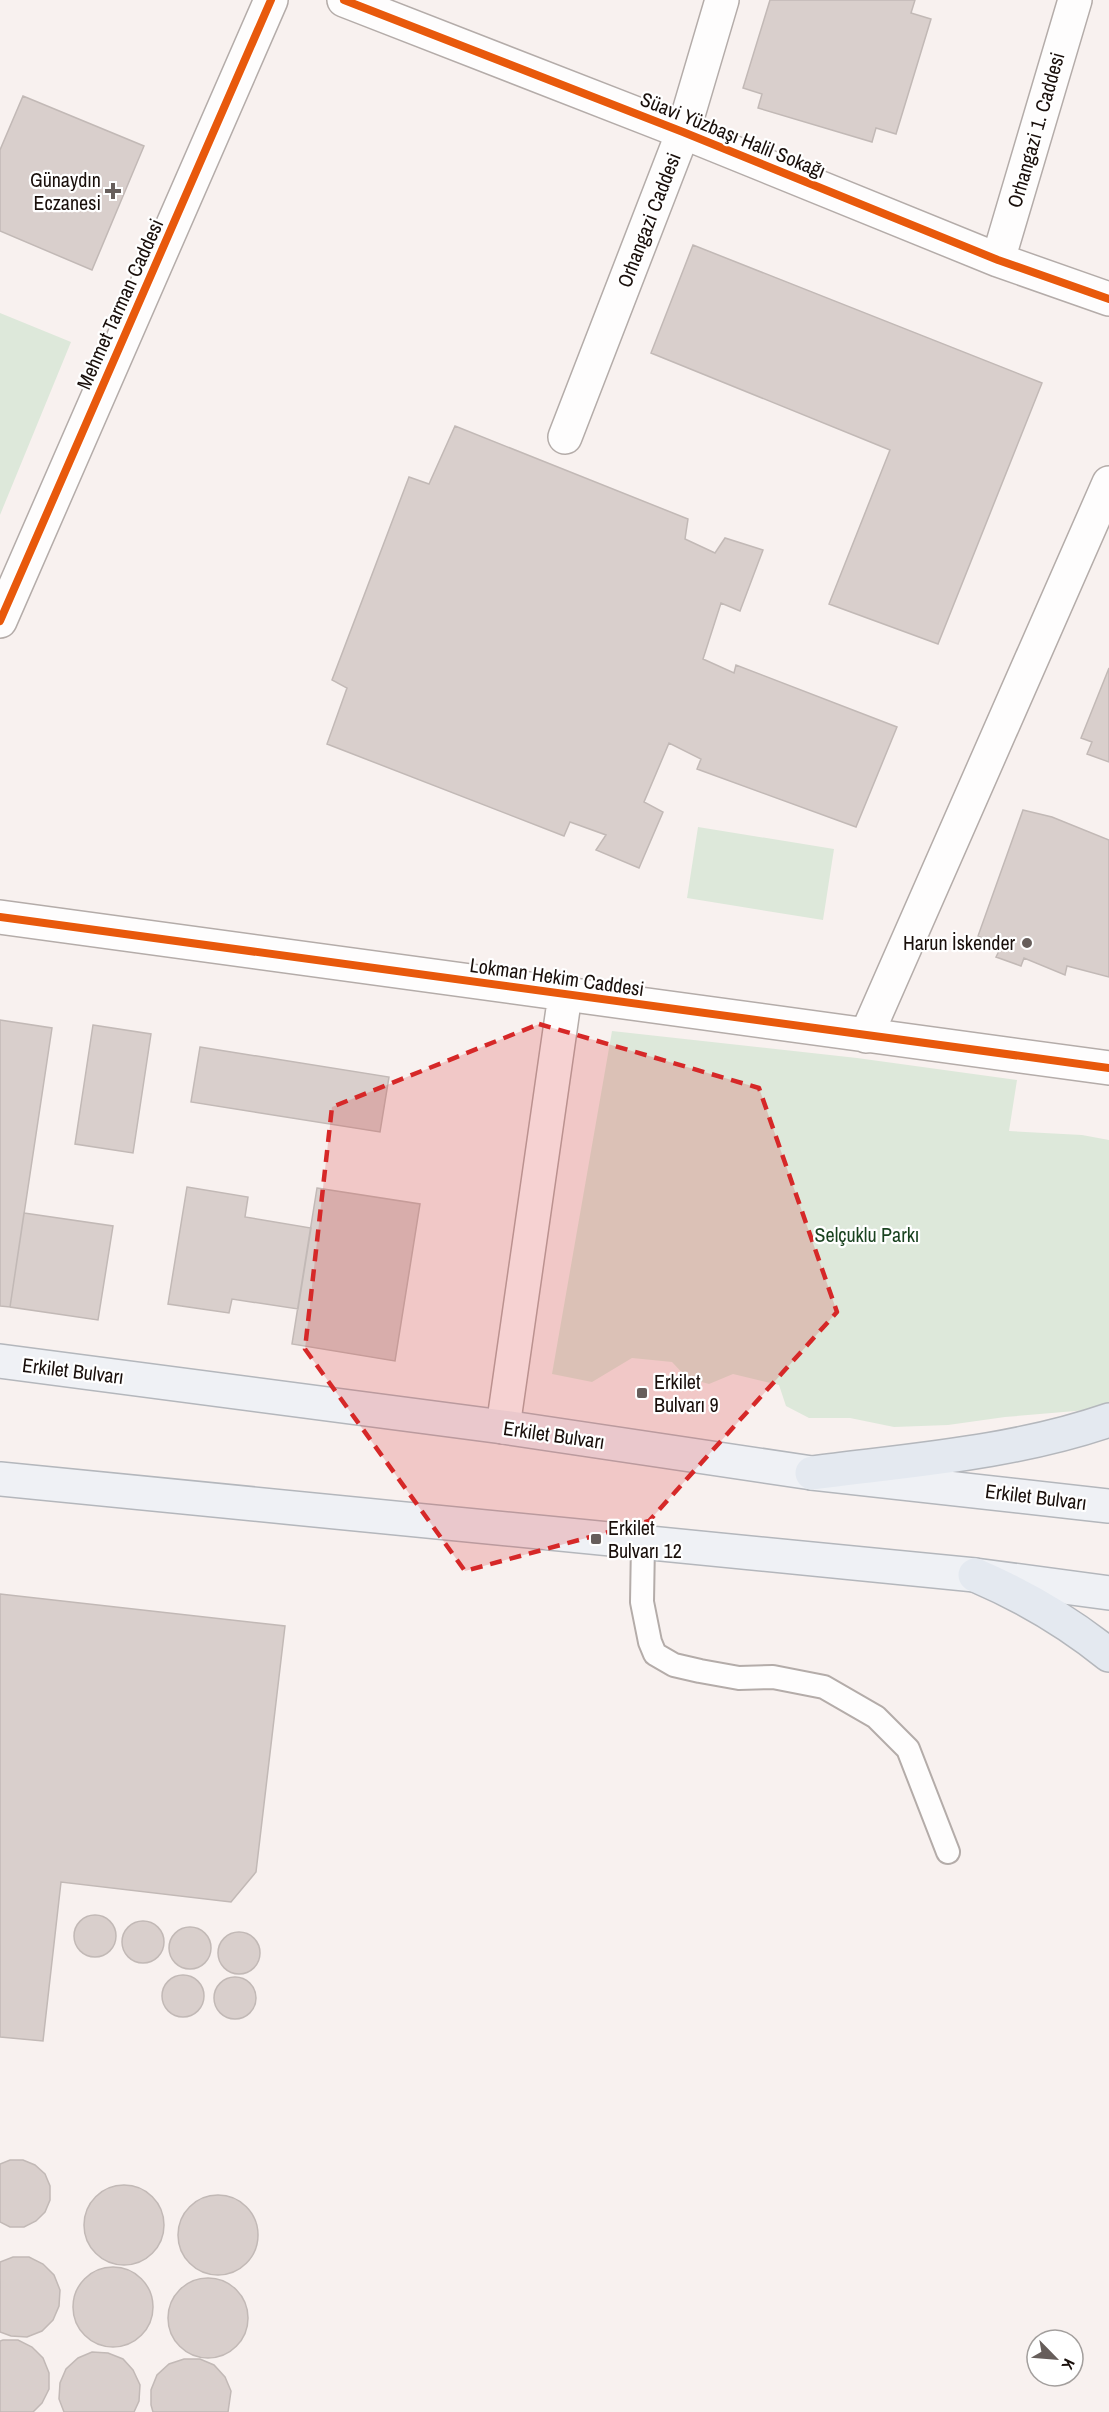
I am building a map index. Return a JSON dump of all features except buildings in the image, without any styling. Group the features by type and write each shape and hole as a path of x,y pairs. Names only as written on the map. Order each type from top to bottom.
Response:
{"highway":[{"path":"812,1473 1020,1445 1074,1432 1109,1420"},
{"path":"975,1575 1012,1591 1048,1611 1109,1655"}],"main road":[{"name":"Erkilet Bulvarı","path":"0,1361 503,1427 812,1473 1109,1506"},
{"path":"0,1479 975,1575 1109,1593"}],"street":[{"name":"Mehmet Tarman Caddesi","path":"0,621 271,0"},
{"name":"Süavi Yüzbaşı Halil Sokağı","path":"344,0 683,132 998,260 1109,299"},
{"name":"Orhangazi Caddesi","path":"565,436 683,132 722,0"},
{"name":"Orhangazi 1. Caddesi","path":"998,260 1074,0"},
{"path":"866,1036 1109,483"},
{"name":"Lokman Hekim Caddesi","path":"0,917 1109,1068"},
{"path":"503,1427 565,995"}],"lane":[{"path":"643,1544 642,1602 650,1642 656,1653 674,1665 700,1671 739,1678 773,1677 824,1687 876,1717 909,1749 948,1852"}],"highlighted area":[{"path":"539,1024 759,1088 837,1312 649,1521 465,1571 305,1349 332,1107"}],"green space":[{"path":"0,313 71,342 0,515"},
{"path":"698,827 834,849 823,920 687,898"},
{"name":"Selçuklu Parkı","path":"612,1031 857,1058 1017,1080 1009,1131 1082,1135 1109,1140 1109,1405 1099,1409 1005,1417 948,1425 894,1427 850,1418 809,1418 786,1406 779,1385 733,1374 709,1384 687,1378 672,1362 632,1358 592,1382 552,1374"}],"cycle path":[{"path":"0,621 271,0"},
{"path":"344,0 683,132 998,260 1109,299"},
{"path":"0,917 1109,1068"}],"place":[{"name":"Günaydın Eczanesi","path":"113,191"},
{"name":"Harun İskender","path":"1027,943"},
{"name":"Erkilet Bulvarı 9","path":"642,1393"},
{"name":"Erkilet Bulvarı 12","path":"596,1539"}]}
